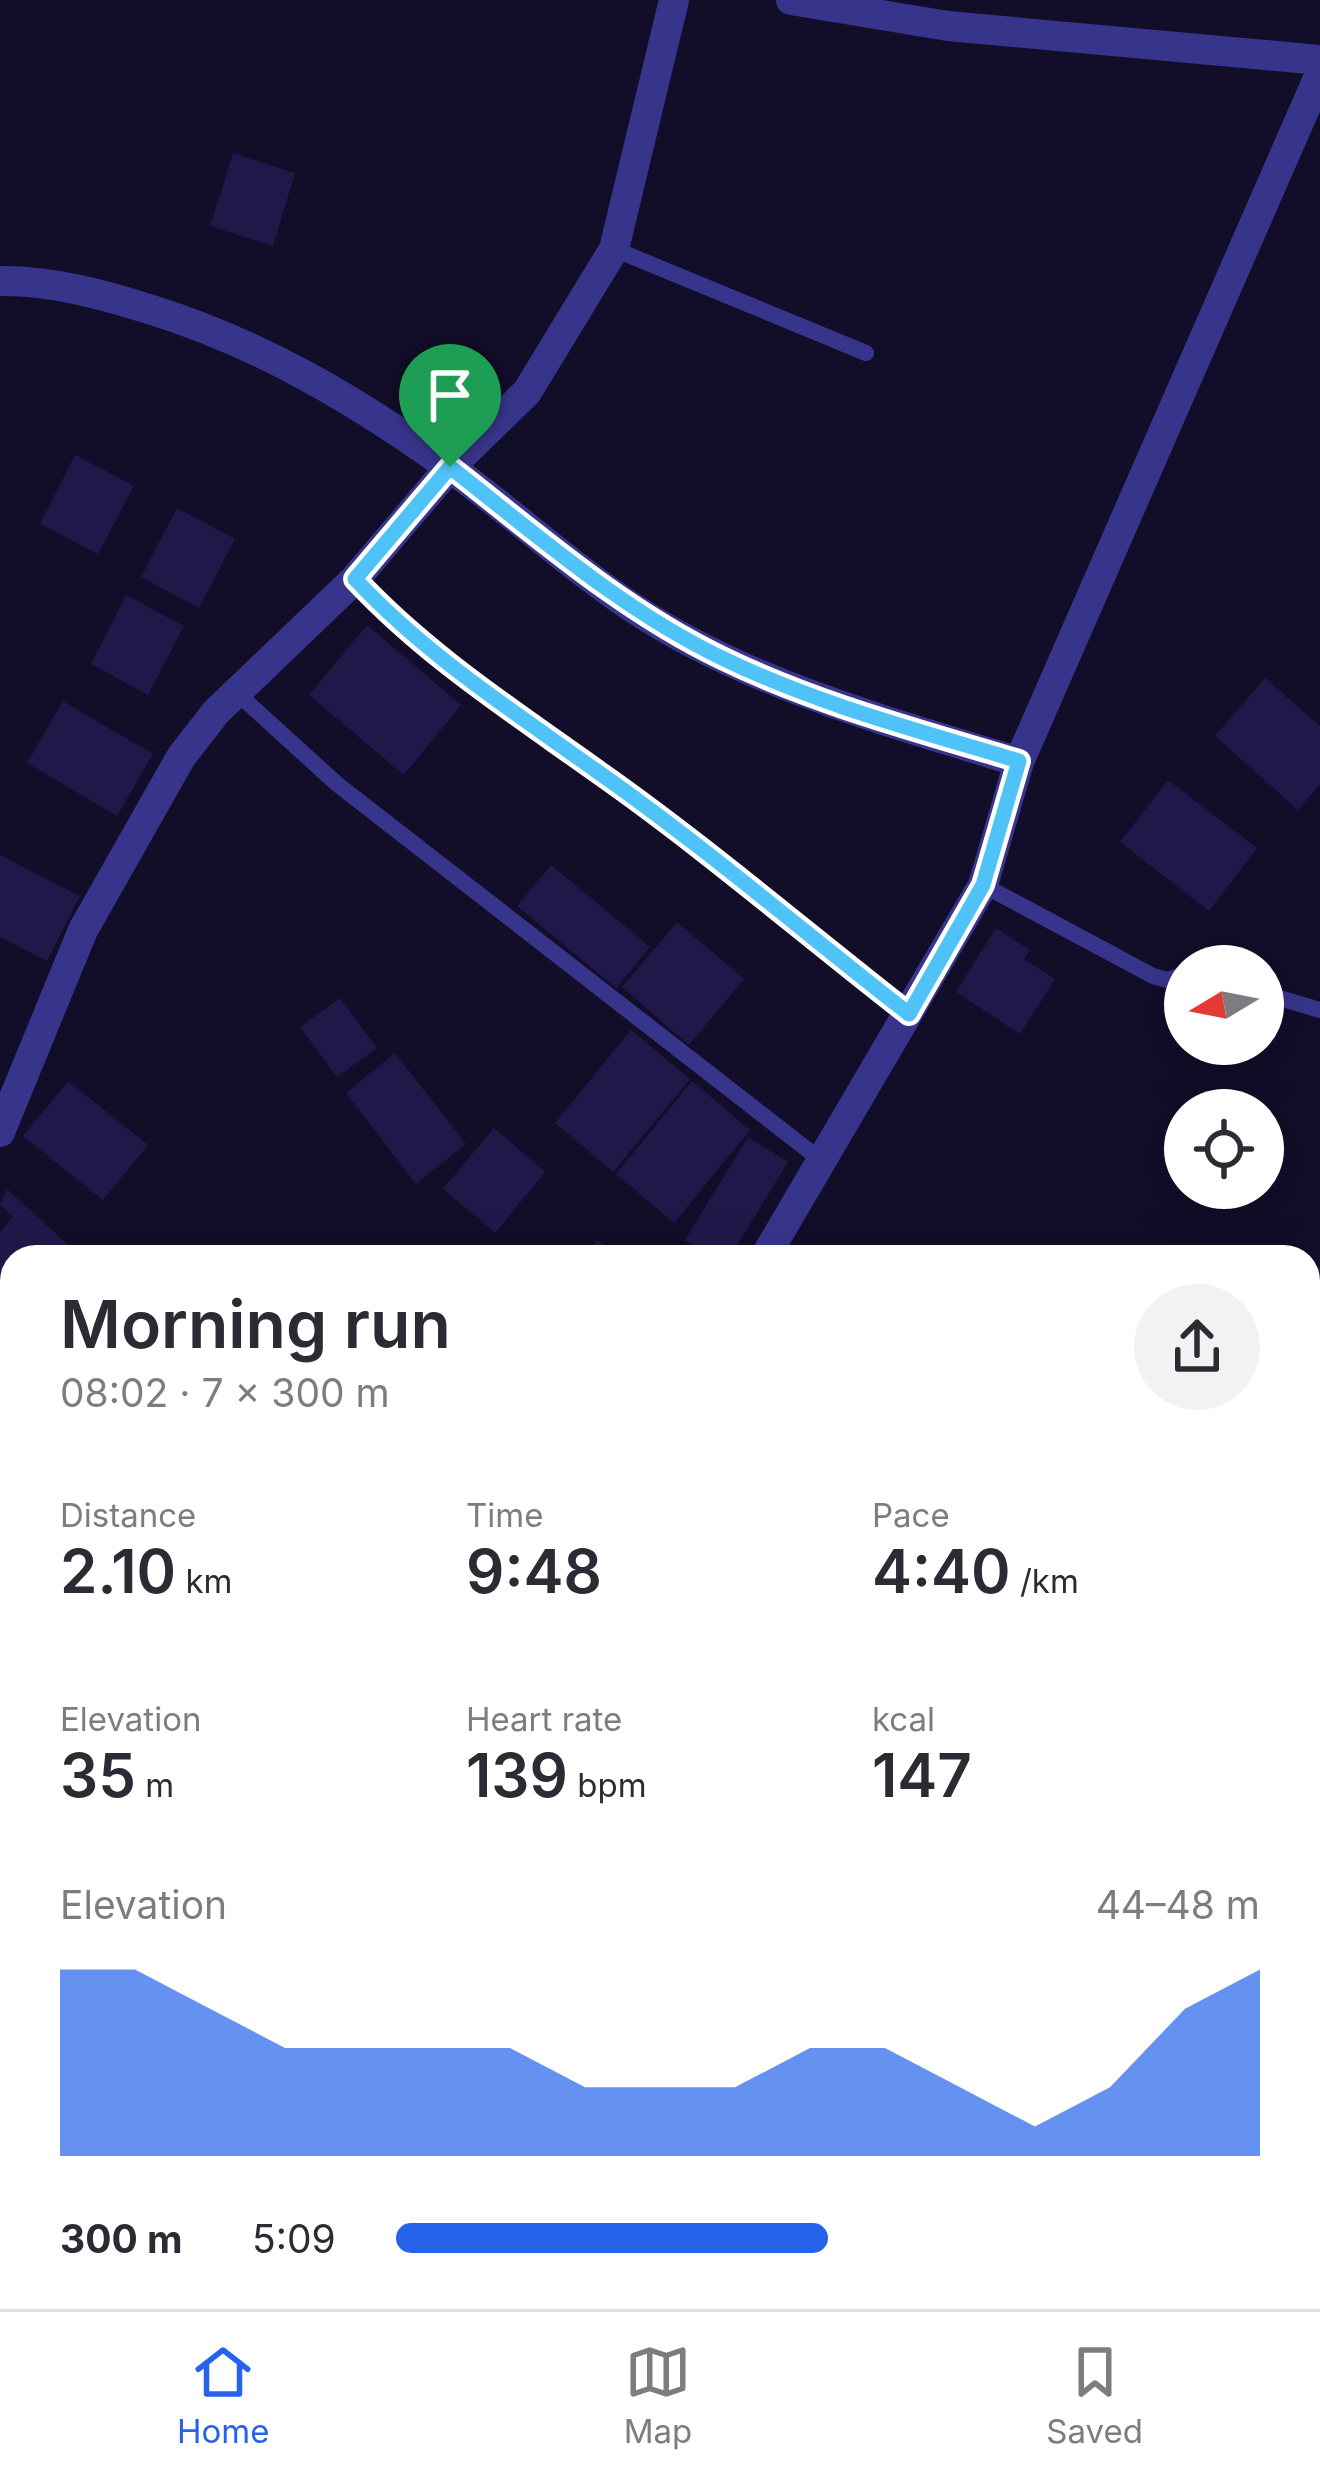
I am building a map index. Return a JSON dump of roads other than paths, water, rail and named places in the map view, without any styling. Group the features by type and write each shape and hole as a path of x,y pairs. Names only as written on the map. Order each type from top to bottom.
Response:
{"street":[{"path":"0,1132 83,930 181,758 238,693 355,579 450,467 527,392 614,249 674,0"},
{"path":"791,0 948,26 1320,61"},
{"path":"772,1245 983,885 1019,761 1320,74"},
{"path":"0,280 110,296 202,326 313,377 450,467 631,607 723,659 861,712 1019,761"}],"lane":[{"path":"614,249 866,353"},
{"path":"355,579 393,620 490,698 601,773 909,1014"},
{"path":"238,693 337,784 822,1161"},
{"path":"983,885 1164,979"},
{"path":"1284,999 1320,1010"}]}
